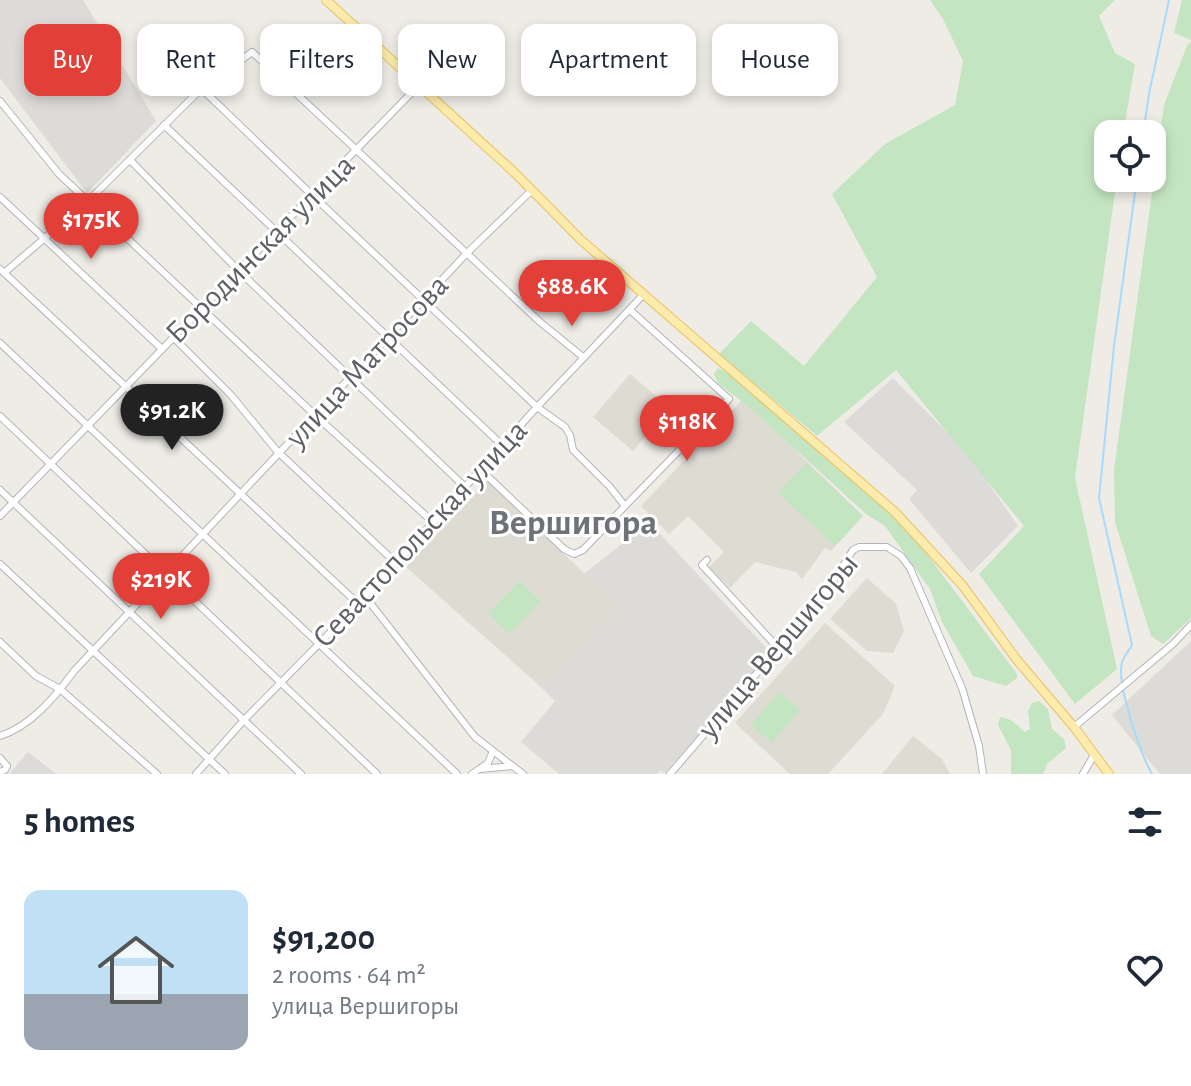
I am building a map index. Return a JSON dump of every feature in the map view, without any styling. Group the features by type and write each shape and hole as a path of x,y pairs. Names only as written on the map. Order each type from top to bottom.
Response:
{"main road":[{"path":"326,0 398,66"},
{"path":"431,96 581,240 895,512 963,586 1017,660 1109,774"}],"street":[{"path":"244,58 252,52 540,322 583,357"},
{"path":"195,96 88,201 2,271 353,599 371,604 475,737 523,774"},
{"path":"209,96 537,407 565,427 573,450 625,506"},
{"name":"Бородинская улица","path":"0,516 409,96"},
{"path":"0,101 59,174 434,523"},
{"path":"164,125 503,446"},
{"path":"130,160 239,271 465,487"},
{"name":"улица Матросова","path":"0,736 26,723 60,689 202,533 467,253 532,190"},
{"path":"0,197 161,348"},
{"name":"Севастопольская улица","path":"196,774 281,681 371,591 644,294"},
{"path":"481,470 564,549 574,554 583,550 729,399 630,310"},
{"path":"173,337 231,395 280,454 396,563"},
{"path":"0,343 457,774"},
{"path":"0,416 377,774"},
{"path":"0,490 301,774"},
{"name":"улица Вершигоры","path":"670,774 826,593 853,550 868,546 896,551 916,578 951,660 979,746 983,774"},
{"path":"707,560 702,565 778,648"},
{"path":"0,564 225,774"},
{"path":"371,591 371,604"},
{"path":"1074,727 1191,625"},
{"path":"0,642 36,676 60,689 157,774"},
{"path":"472,774 490,760 493,751"},
{"path":"1083,774 1094,755"},
{"path":"0,758 7,766 0,772"},
{"path":"480,769 512,766"}],"shaded area":[{"path":"0,0 83,0 97,24 24,24 24,96 121,96 121,63 137,90 137,96 141,96 156,121 87,193 0,78"},
{"path":"630,374 670,408 633,451 593,417"},
{"path":"893,378 967,452 1018,526 971,573 909,499 917,490 844,422"},
{"path":"743,399 863,516 831,551 825,548 802,579 796,572 755,562 730,588 709,567 724,552 688,516 669,534 641,506"},
{"path":"488,481 622,610 541,687 406,567"},
{"path":"649,522 768,650 751,675 665,773 660,770 657,774 559,774 521,742 555,701 541,687 621,610 584,574"},
{"path":"867,578 896,604 904,631 893,653 867,651 830,619"},
{"path":"825,623 895,686 883,714 828,774 790,774 735,723"},
{"path":"1191,641 1191,774 1160,774 1112,715"},
{"path":"913,736 942,759 950,774 882,774"},
{"path":"28,752 56,774 9,774"}],"green space":[{"path":"930,0 1115,0 1099,16 1115,53 1135,64 1125,120 1094,120 1094,192 1115,192 1075,478 1117,669 1075,704 979,574 1024,526 896,370 817,436 719,354 751,321 804,366 877,277 832,194 885,144 955,105 963,61"},
{"path":"1182,0 1191,0 1191,40 1174,33"},
{"path":"1191,41 1191,618 1163,644 1151,636 1115,522 1114,470 1152,192 1166,192 1164,105"},
{"path":"718,368 733,376 882,506 920,545 1017,678 1006,686 973,676 942,622 930,589 885,526 866,514 751,409 718,383 714,374"},
{"path":"806,463 863,516 835,546 778,493"},
{"path":"519,581 541,601 509,634 488,613"},
{"path":"779,692 800,710 772,743 751,725"},
{"path":"1039,701 1048,709 1052,729 1064,739 1066,748 1047,764 1043,774 1011,774 1011,750 998,725 1000,717 1011,720 1025,732 1030,729 1028,711 1032,703"}],"waterway":[{"path":"1145,120 1169,0"},
{"path":"1135,192 1114,346 1099,498 1132,645 1122,662 1126,702 1152,774"}],"district":[{"name":"Вершигора","path":"573,523"}]}
